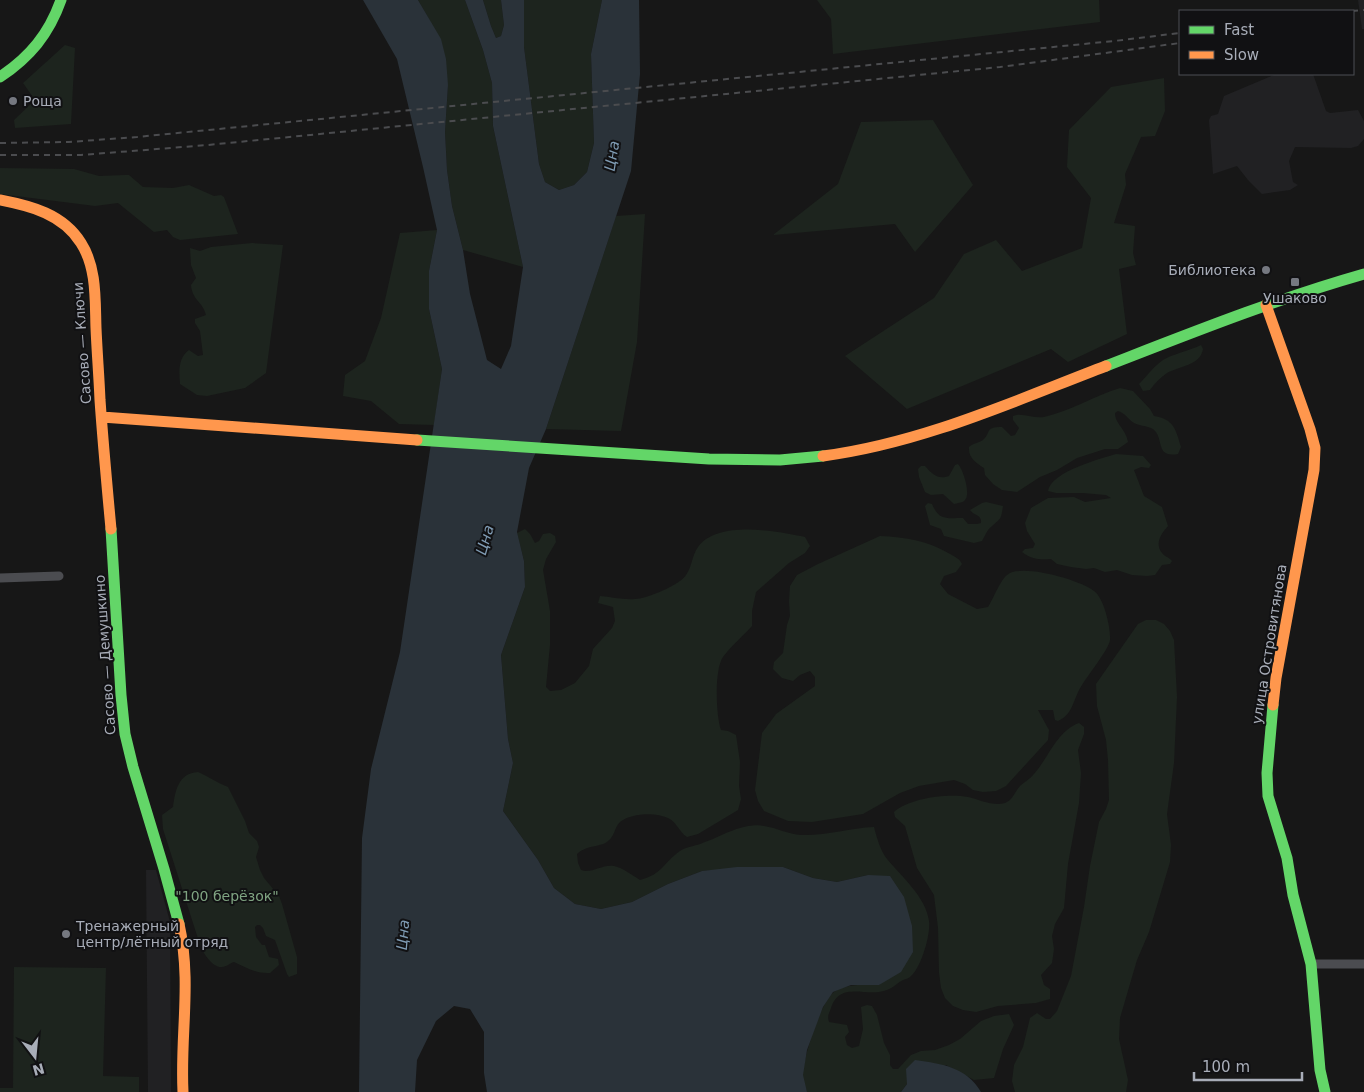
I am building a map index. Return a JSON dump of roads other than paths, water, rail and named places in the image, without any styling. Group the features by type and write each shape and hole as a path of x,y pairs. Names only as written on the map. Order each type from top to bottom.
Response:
{"street":[{"path":"0,77 26,58 40,43 52,26 61,0"},
{"name":"Сасово — Ключи","path":"0,200 25,204 54,216 72,233 87,257 94,280 102,418"},
{"path":"102,418 712,459 789,460 820,457 877,448 969,418 1266,305 1364,274"},
{"name":"улица Островитянова","path":"1266,305 1315,448 1314,470 1274,694 1267,786 1273,818 1288,858 1293,895 1311,964 1319,1060 1325,1092"},
{"name":"Сасово — Демушкино","path":"102,418 115,574 122,713 126,742 133,772 166,878 182,939 186,964 186,1008 181,1075 183,1092"},
{"path":"0,578 59,576"},
{"path":"1311,964 1364,964"}],"water":[{"name":"Цна","path":"363,0 418,0 441,39 446,59 448,85 445,132 447,170 452,206 463,250 470,294 487,360 501,369 511,346 523,267 493,126 492,83 483,50 465,0 483,0 496,38 501,36 504,25 501,0 524,0 524,47 539,164 545,182 559,190 574,185 587,172 594,143 591,54 602,0 639,0 640,74 631,171 546,429 529,468 517,532 524,561 525,587 501,655 508,739 513,763 503,811 538,860 554,888 575,904 601,909 632,902 668,884 702,871 737,867 783,867 813,878 837,882 868,875 890,876 904,897 912,926 913,952 901,972 879,985 851,985 833,992 823,1007 807,1050 803,1075 807,1092 487,1092 484,1073 484,1032 470,1009 454,1006 436,1021 417,1060 415,1092 359,1092 362,838 371,769 400,652 442,369 429,309 429,271 437,230 397,59"},
{"path":"915,1060 953,1068 968,1077 981,1092 901,1092 907,1084 906,1069"}],"railway":[{"path":"1354,11 1364,10"},
{"path":"0,143 69,142 137,137 1179,33"},
{"path":"0,155 81,155 208,145 1000,67 1179,43"}],"place":[{"name":"Роща","path":"13,101"},
{"name":"Библиотека","path":"1266,270"},
{"name":"Ушаково","path":"1295,282"},
{"name":"Тренажерный центр/лётный отряд","path":"66,934"}],"park label":[{"name":"\"100 берёзок\"","path":"227,896"}]}
